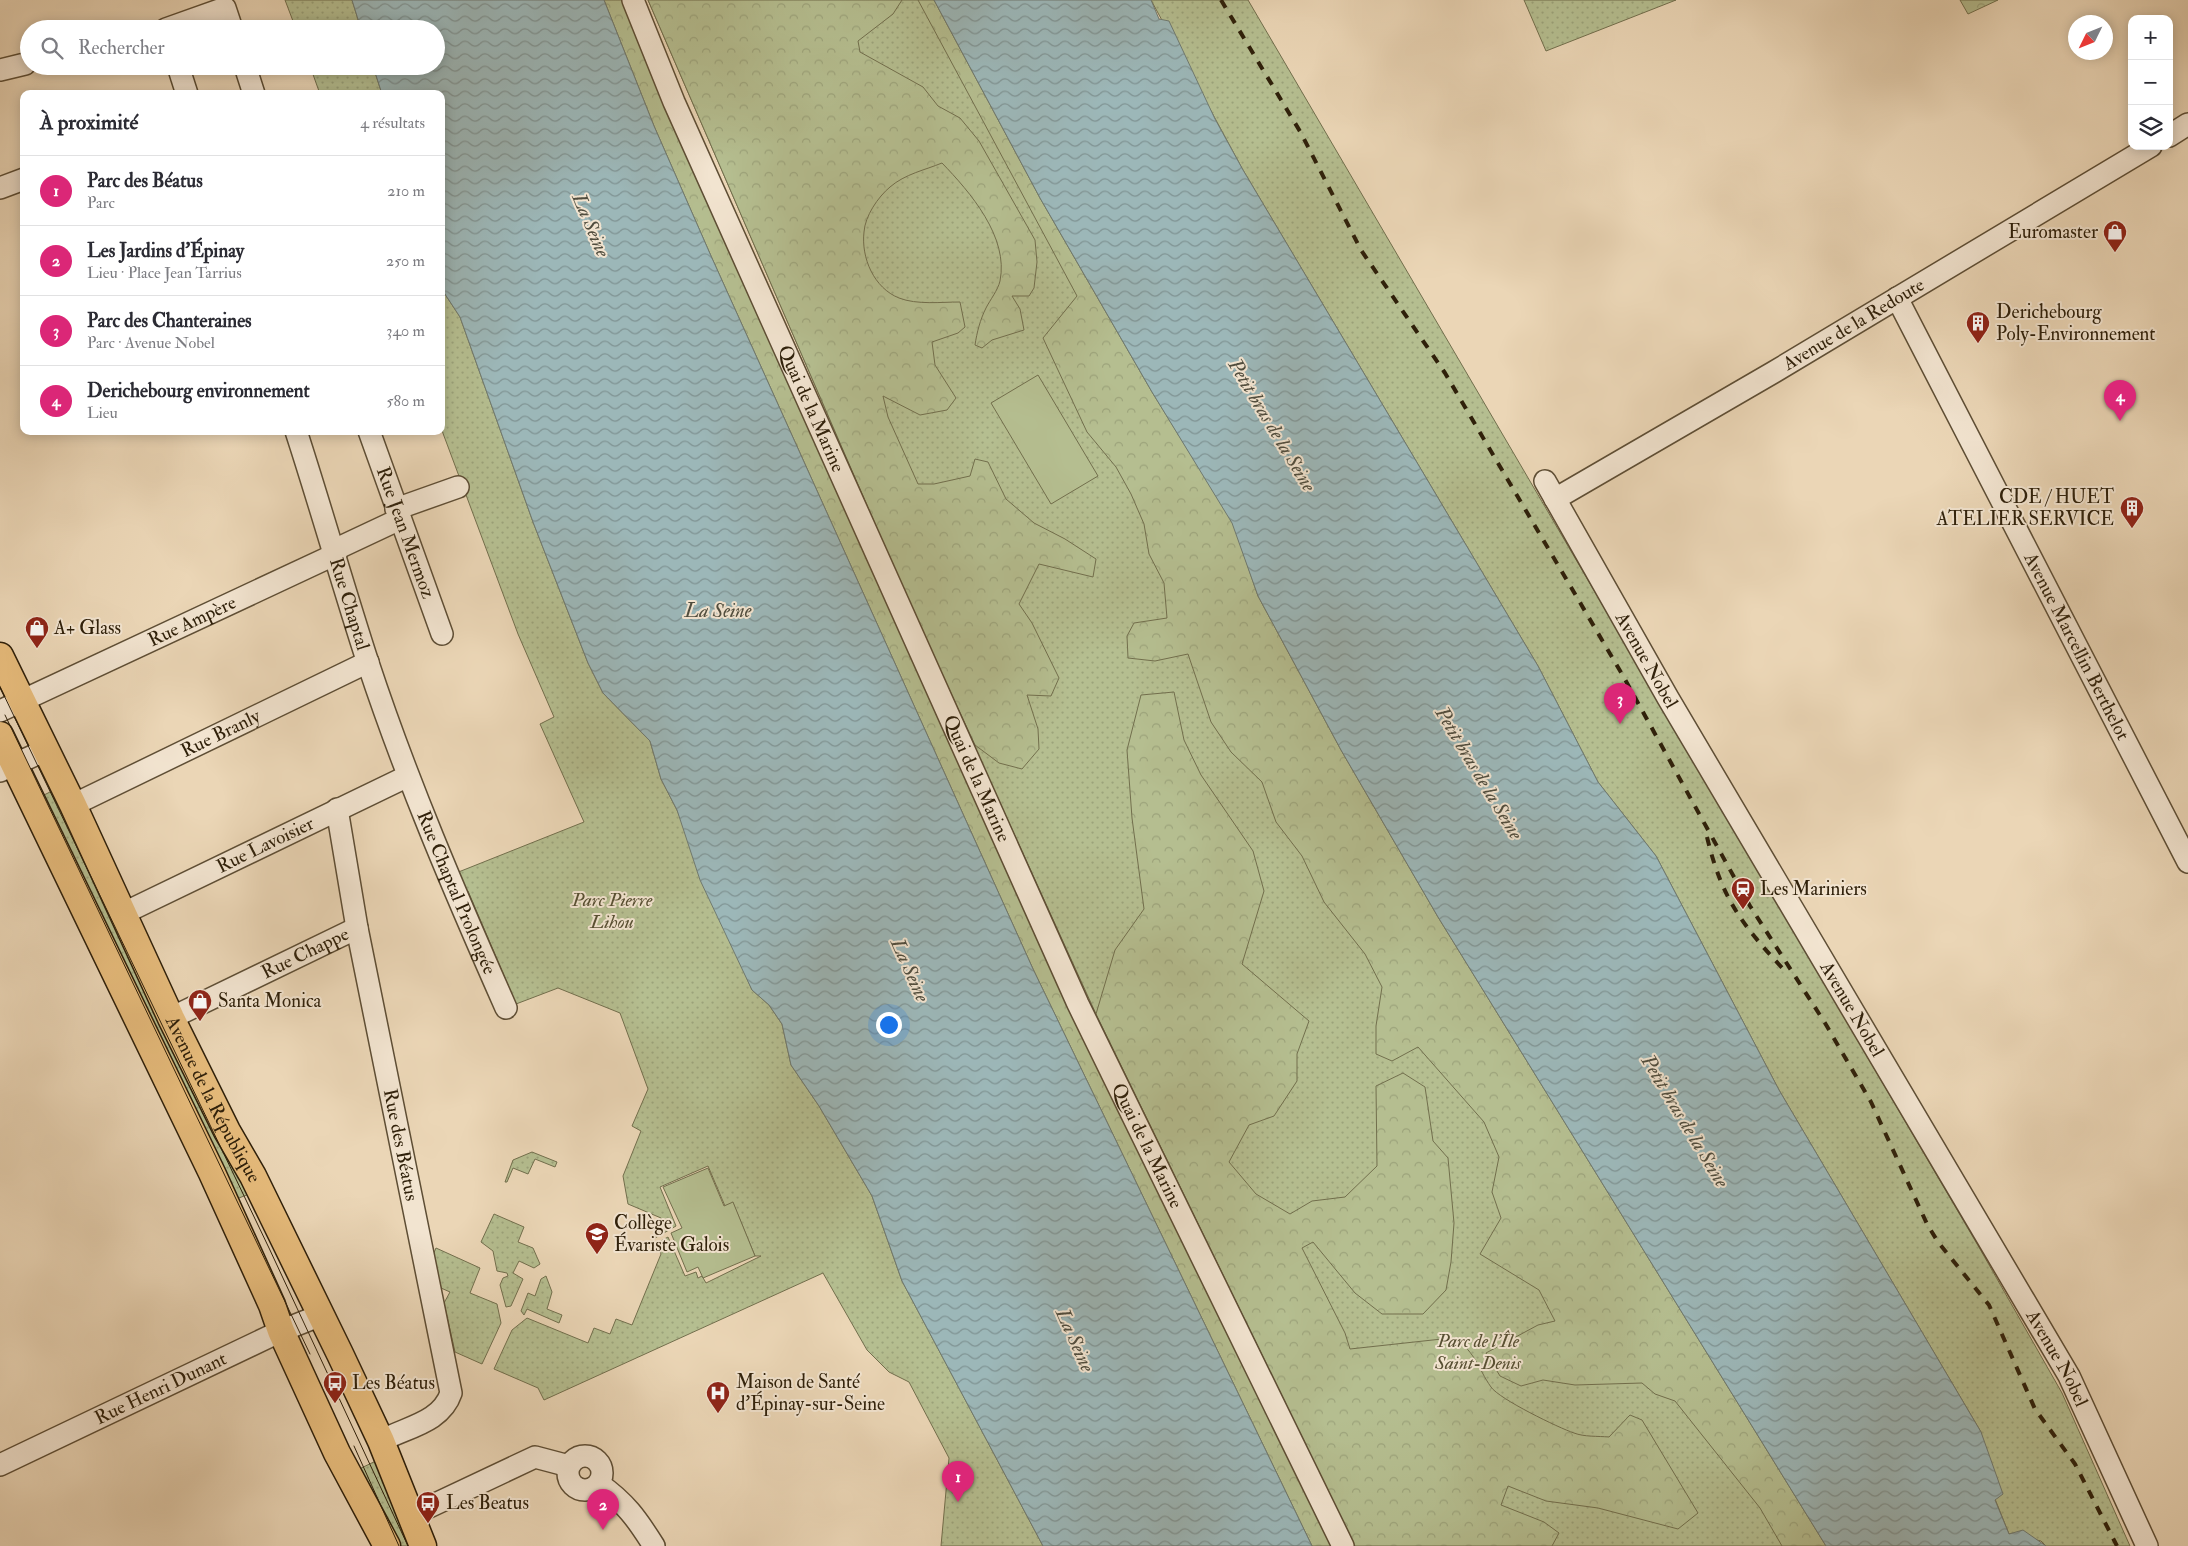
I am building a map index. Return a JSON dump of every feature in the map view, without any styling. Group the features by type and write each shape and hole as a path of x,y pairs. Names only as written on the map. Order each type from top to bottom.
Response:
{"main road":[{"name":"Avenue de la République","path":"0,656 11,705 46,750 73,805 171,1018 321,1316 381,1441 423,1546"},
{"name":"Avenue de la République","path":"0,735 7,768 189,1124 337,1453 386,1546"}],"street":[{"name":"Quai de la Marine","path":"633,0 674,102 1078,1004 1343,1546"},
{"path":"191,20 225,8 229,20"},
{"path":"0,70 20,65"},
{"path":"181,75 186,90"},
{"path":"248,75 253,90"},
{"path":"2173,133 2188,124"},
{"name":"Avenue de la Redoute","path":"1550,490 1897,298 2145,150"},
{"path":"0,188 20,180"},
{"name":"Avenue Marcellin Berthelot","path":"1897,298 2188,862"},
{"name":"Rue Chaptal","path":"297,435 368,662 408,776"},
{"name":"Rue Jean Mermoz","path":"371,435 442,634"},
{"name":"Rue Ampère","path":"11,705 335,552 398,514 458,487"},
{"name":"Avenue Nobel","path":"1550,490 1683,723 2069,1376 2147,1546"},
{"name":"Rue Branly","path":"73,805 368,662"},
{"path":"7,768 46,750"},
{"name":"Rue Lavoisier","path":"122,914 408,776"},
{"name":"Rue Chaptal Prolongée","path":"408,776 451,882 506,1008"},
{"name":"Rue des Béatus","path":"337,809 357,928 451,1393 447,1405 436,1416 381,1441"},
{"name":"Rue Chappe","path":"171,1018 357,928"},
{"name":"Rue Henri Dunant","path":"0,1465 281,1331 321,1316"},
{"path":"412,1515 535,1457 569,1466 580,1456 595,1459 602,1468 603,1473 599,1484 620,1499 632,1512 654,1546"}],"green space":[{"path":"285,0 352,0 358,20 293,20"},
{"path":"604,0 625,0 1335,1546 1312,1546 1033,969 711,256 654,126"},
{"name":"Parc de l'Île Saint-Denis","path":"648,0 934,0 1040,198 1826,1546 1355,1546 1096,1014 915,616"},
{"path":"648,0 902,0 893,14 858,41 860,52 923,87 938,106 960,118 979,141 1035,240 1037,262 1034,288 1029,296 1012,296 1020,309 1024,330 992,340 982,348 975,345 982,317 1000,281 1001,264 999,248 985,216 975,201 942,163 902,179 885,191 873,207 864,232 867,262 876,280 890,293 913,302 960,302 965,327 958,333 932,342 935,365 956,398 947,410 920,415 883,396 888,417 918,484 934,484 970,476 975,459 988,462 1006,499 1034,523 1065,539 1096,559 1093,577 1039,564 1019,604 1032,623 1059,678 1051,696 1027,695 1038,729 1039,749 1022,769 999,763 975,745 915,616"},
{"path":"918,0 934,0 1040,198 1152,392 1233,523 1258,596 1341,750 1438,917 1826,1546 1782,1546 1760,1508 1675,1401 1655,1394 1642,1383 1575,1385 1543,1380 1521,1386 1500,1376 1486,1353 1538,1325 1555,1321 1539,1290 1480,1254 1501,1218 1492,1192 1499,1157 1484,1122 1418,1047 1392,1061 1376,1054 1376,1026 1382,987 1365,954 1324,902 1302,856 1276,822 1262,782 1231,752 1211,722 1188,654 1155,661 1128,658 1127,636 1134,623 1167,618 1164,583 1149,554 1144,524 1131,494 1116,467 1087,432 1043,338 1077,296"},
{"path":"1151,0 1248,0 1980,1249 2062,1393 2130,1546 2046,1546 2041,1541 2009,1534 1995,1499 1981,1432 1779,1090 1656,856 1598,782 1538,666 1243,170"},
{"path":"1524,0 1676,0 1546,51"},
{"path":"1960,0 1998,0 1968,14"},
{"path":"313,75 376,75 381,90 319,90"},
{"name":"Parc Pierre Lihou","path":"445,294 460,317 533,522 588,663 603,693 650,741 661,779 677,810 752,990 769,1005 782,1024 791,1065 819,1106 872,1196 902,1281 1043,1546 941,1546 949,1458 909,1382 889,1372 867,1350 823,1273 544,1400 538,1388 494,1369 512,1330 527,1318 588,1343 594,1328 610,1334 616,1319 632,1325 661,1254 657,1243 668,1237 685,1276 696,1272 698,1278 702,1276 706,1283 761,1256 755,1256 733,1203 725,1206 708,1166 660,1187 676,1226 655,1238 661,1218 628,1204 623,1176 641,1131 632,1126 648,1089 620,1013 558,988 516,1004 468,891 463,891 456,873 584,822 540,724 554,717 518,634 444,435"},
{"path":"1038,375 1098,476 1051,504 991,403"},
{"path":"1174,692 1184,740 1201,775 1253,851 1264,891 1242,964 1309,1021 1297,1054 1297,1081 1274,1116 1249,1125 1229,1162 1256,1194 1290,1214 1312,1201 1345,1197 1377,1166 1376,1086 1403,1073 1425,1087 1433,1141 1448,1158 1454,1223 1451,1262 1446,1290 1423,1314 1382,1314 1355,1293 1313,1242 1302,1248 1345,1333 1350,1349 1451,1338 1465,1347 1475,1359 1486,1380 1496,1392 1530,1413 1566,1430 1582,1435 1609,1437 1630,1415 1642,1420 1698,1513 1678,1529 1598,1508 1546,1501 1508,1486 1501,1505 1544,1522 1559,1533 1552,1546 1355,1546 1096,1014 1115,950 1144,909 1132,818 1127,750 1141,695"},
{"path":"56,789 254,1192 234,1200 38,798"},
{"path":"532,1152 557,1162 555,1167 535,1159 528,1174 513,1168 507,1182 505,1182 513,1160"},
{"path":"708,1168 724,1206 733,1202 755,1256 703,1278 698,1267 687,1272 671,1233 682,1228 663,1187"},
{"path":"494,1214 524,1227 518,1242 533,1248 540,1264 534,1268 519,1261 513,1273 523,1279 511,1306 506,1307 500,1285 503,1278 508,1276 507,1273 497,1271 493,1251 481,1242"},
{"path":"436,1248 480,1268 470,1293 497,1304 501,1323 482,1364 455,1352 444,1303 450,1292 441,1288 433,1255"},
{"path":"546,1276 552,1292 547,1309 562,1315 559,1323 527,1309 524,1315 521,1311 528,1293 535,1296 541,1279"},
{"path":"380,1459 414,1546 393,1546 355,1471"}],"water":[{"name":"La Seine","path":"352,0 604,0 654,126 711,256 1033,969 1312,1546 1043,1546 902,1281 872,1196 819,1106 791,1065 782,1024 769,1005 752,990 700,880 677,810 661,779 650,741 603,693 588,663 533,522 460,317 445,294 445,90 381,90 376,75 445,75 445,20 358,20"},
{"name":"Petit bras de la Seine","path":"934,0 1151,0 1159,19 1169,21 1215,119 1243,170 1538,666 1598,782 1656,856 1779,1090 1981,1432 2003,1494 1995,1500 2009,1534 2023,1530 2046,1546 1826,1546 1438,917 1341,750 1258,596 1232,523 1152,392 1040,198"}],"tram line":[{"path":"0,687 269,1248 408,1546"},
{"path":"5,715 310,1354"},
{"path":"354,1446 399,1546"}],"railway":[{"path":"1221,0 1301,133 1361,250 1445,373 1622,674 1750,906 1825,1023 1871,1102 1927,1224 1938,1242 1989,1305 2035,1409 2075,1464 2117,1546"},
{"path":"1707,837 1720,878 1736,911 1746,926 1786,972"}],"place":[{"name":"Euromaster","path":"2115,253"},
{"name":"Derichebourg Poly-Environnement","path":"1978,344"},
{"name":"Derichebourg environnement","path":"2120,421"},
{"name":"CDE / HUET ATELIER SERVICE","path":"2132,529"},
{"name":"A+ Glass","path":"37,649"},
{"name":"Parc des Chanteraines","path":"1620,724"},
{"name":"Les Mariniers","path":"1743,910"},
{"name":"Santa Monica","path":"200,1022"},
{"name":"Collège Évariste Galois","path":"597,1255"},
{"name":"Les Béatus","path":"335,1404"},
{"name":"Maison de Santé d'Épinay-sur-Seine","path":"718,1414"},
{"name":"Parc des Béatus","path":"958,1502"},
{"name":"Les Beatus","path":"428,1524"},
{"name":"Les Jardins d'Épinay","path":"603,1530"}]}
